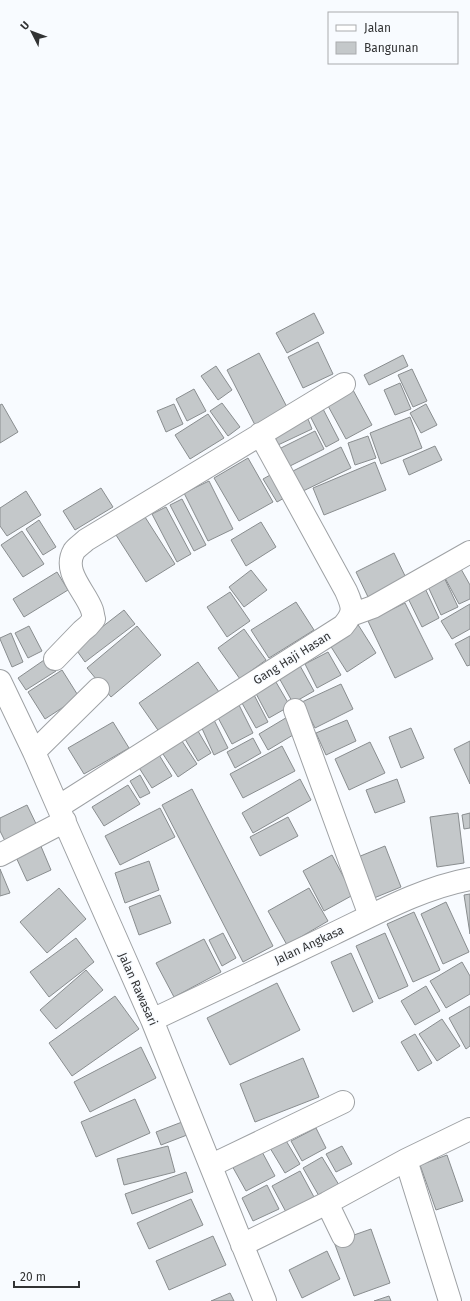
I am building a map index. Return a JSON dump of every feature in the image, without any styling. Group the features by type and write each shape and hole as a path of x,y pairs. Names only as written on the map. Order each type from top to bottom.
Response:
{"street":[{"path":"54,659 82,630 94,620 92,609 77,583 71,565 74,551 78,547 86,540 344,384"},
{"path":"260,434 346,591 351,602 351,615 373,607 470,552"},
{"name":"Gang Haji Hasan","path":"0,855 343,626 351,615"},
{"name":"Jalan Rawasari","path":"0,681 34,752 152,1020 212,1165 265,1301"},
{"path":"34,752 98,689"},
{"path":"295,710 370,916"},
{"name":"Jalan Angkasa","path":"152,1020 370,916 439,887 470,880"},
{"path":"212,1165 343,1102"},
{"path":"242,1245 328,1203 406,1160 470,1129"},
{"path":"406,1160 450,1301"},
{"path":"328,1203 343,1236"}],"building":[{"path":"314,313 324,333 287,353 276,333"},
{"path":"318,342 333,374 303,388 288,357"},
{"path":"259,353 289,411 256,427 227,370"},
{"path":"403,355 408,366 369,385 364,375"},
{"path":"216,366 232,390 218,400 201,376"},
{"path":"412,369 427,401 413,407 398,375"},
{"path":"400,383 411,409 395,415 384,390"},
{"path":"194,389 206,411 187,421 176,399"},
{"path":"353,390 372,425 346,439 327,404"},
{"path":"222,403 240,427 228,436 210,411"},
{"path":"2,404 18,432 0,443 0,405"},
{"path":"174,404 183,424 166,432 157,411"},
{"path":"426,404 437,425 421,433 410,413"},
{"path":"322,407 339,440 326,447 309,414"},
{"path":"208,414 224,438 190,459 175,435"},
{"path":"306,414 312,429 278,445 272,430"},
{"path":"410,417 422,448 381,464 370,433"},
{"path":"315,431 324,449 288,467 279,449"},
{"path":"368,436 376,458 355,465 348,443"},
{"path":"435,446 442,460 409,475 403,460"},
{"path":"341,447 351,468 301,492 291,472"},
{"path":"248,458 273,502 239,521 214,478"},
{"path":"375,462 386,490 324,515 313,488"},
{"path":"272,474 286,497 277,502 263,479"},
{"path":"209,481 233,529 208,541 184,493"},
{"path":"101,488 113,507 75,530 63,511"},
{"path":"26,491 41,515 7,536 0,526 0,508"},
{"path":"182,499 206,545 194,551 170,505"},
{"path":"166,507 191,554 177,562 152,514"},
{"path":"145,517 175,564 146,582 116,535"},
{"path":"39,520 56,547 43,555 26,529"},
{"path":"261,522 276,547 246,566 231,540"},
{"path":"22,531 44,564 23,577 1,545"},
{"path":"394,553 407,580 369,599 356,572"},
{"path":"461,569 470,585 470,599 459,604 445,578"},
{"path":"251,570 267,590 244,607 229,587"},
{"path":"57,572 68,590 24,617 13,599"},
{"path":"442,573 458,607 441,615 425,580"},
{"path":"423,584 439,618 422,627 405,592"},
{"path":"230,592 250,621 227,637 207,607"},
{"path":"296,602 314,630 269,658 251,630"},
{"path":"405,603 433,659 395,678 368,621"},
{"path":"470,604 470,629 452,639 441,621"},
{"path":"124,610 135,624 85,662 75,648"},
{"path":"357,623 376,653 347,672 328,642"},
{"path":"29,626 42,651 28,658 15,633"},
{"path":"137,626 161,655 111,697 87,668"},
{"path":"244,629 266,660 240,679 218,648"},
{"path":"11,633 23,662 12,667 0,639"},
{"path":"470,636 470,665 467,666 455,644"},
{"path":"328,652 341,675 317,688 305,664"},
{"path":"47,658 56,671 26,690 18,678"},
{"path":"198,662 219,692 160,733 139,703"},
{"path":"299,664 314,691 293,703 278,676"},
{"path":"62,670 79,697 45,719 28,692"},
{"path":"273,677 290,706 269,718 253,688"},
{"path":"341,684 353,709 315,728 302,702"},
{"path":"251,689 268,722 256,728 238,696"},
{"path":"237,701 253,733 232,744 215,712"},
{"path":"289,716 298,732 268,750 259,734"},
{"path":"213,718 228,748 214,755 200,724"},
{"path":"347,720 356,741 326,755 316,733"},
{"path":"113,722 129,748 84,774 68,748"},
{"path":"195,726 211,753 198,761 182,734"},
{"path":"411,728 424,758 401,768 389,737"},
{"path":"180,738 197,764 178,777 161,751"},
{"path":"253,738 261,753 235,768 227,752"},
{"path":"470,741 470,784 454,749"},
{"path":"370,742 385,773 349,790 335,759"},
{"path":"282,746 295,771 243,798 230,774"},
{"path":"156,750 172,776 152,788 136,763"},
{"path":"140,775 150,793 140,798 130,781"},
{"path":"300,779 311,800 253,833 242,813"},
{"path":"397,779 405,802 375,813 366,790"},
{"path":"128,785 140,804 104,826 92,807"},
{"path":"192,789 273,946 243,962 162,805"},
{"path":"27,805 39,830 7,845 0,831 0,818"},
{"path":"160,808 175,837 120,865 105,836"},
{"path":"458,813 464,863 437,867 430,817"},
{"path":"470,813 470,828 464,829 462,815"},
{"path":"288,817 298,836 260,856 250,837"},
{"path":"40,844 51,870 27,881 15,855"},
{"path":"385,846 401,887 374,898 358,857"},
{"path":"332,855 353,895 324,911 303,871"},
{"path":"149,861 159,890 125,903 115,873"},
{"path":"0,869 10,893 0,896"},
{"path":"59,888 86,919 47,953 20,922"},
{"path":"309,888 328,921 287,945 268,911"},
{"path":"470,894 470,934 464,895"},
{"path":"160,895 171,923 139,935 129,907"},
{"path":"446,902 469,952 443,964 421,914"},
{"path":"414,912 440,970 413,982 387,924"},
{"path":"223,933 236,958 222,966 209,940"},
{"path":"385,933 408,986 379,999 356,946"},
{"path":"76,938 94,962 49,997 30,972"},
{"path":"204,939 221,972 174,997 156,963"},
{"path":"351,953 373,1002 353,1012 331,962"},
{"path":"462,962 470,976 470,994 446,1008 430,981"},
{"path":"86,970 103,990 56,1029 40,1010"},
{"path":"277,983 300,1030 230,1065 207,1018"},
{"path":"426,986 440,1011 415,1025 401,1001"},
{"path":"115,996 139,1029 72,1076 49,1043"},
{"path":"470,1006 470,1046 466,1049 449,1018"},
{"path":"442,1019 460,1046 437,1061 419,1034"},
{"path":"415,1034 432,1063 418,1071 401,1042"},
{"path":"141,1047 156,1078 90,1112 74,1082"},
{"path":"303,1058 319,1097 255,1122 240,1084"},
{"path":"135,1099 150,1133 96,1157 81,1122"},
{"path":"182,1122 187,1135 161,1145 156,1132"},
{"path":"316,1128 326,1148 302,1161 291,1141"},
{"path":"282,1134 300,1164 285,1173 267,1143"},
{"path":"168,1146 175,1172 124,1185 117,1159"},
{"path":"342,1146 352,1164 336,1172 326,1154"},
{"path":"260,1148 275,1176 246,1191 231,1164"},
{"path":"447,1155 463,1201 436,1210 420,1165"},
{"path":"322,1157 339,1185 319,1196 303,1168"},
{"path":"300,1171 314,1197 286,1212 272,1186"},
{"path":"186,1172 193,1192 132,1214 125,1194"},
{"path":"267,1185 279,1209 253,1221 242,1198"},
{"path":"191,1199 203,1225 149,1249 137,1223"},
{"path":"371,1229 390,1283 354,1296 334,1242"},
{"path":"213,1236 226,1265 169,1290 156,1261"},
{"path":"327,1251 340,1279 302,1298 289,1270"},
{"path":"230,1293 234,1301 211,1301"},
{"path":"389,1296 391,1301 374,1301"}]}
